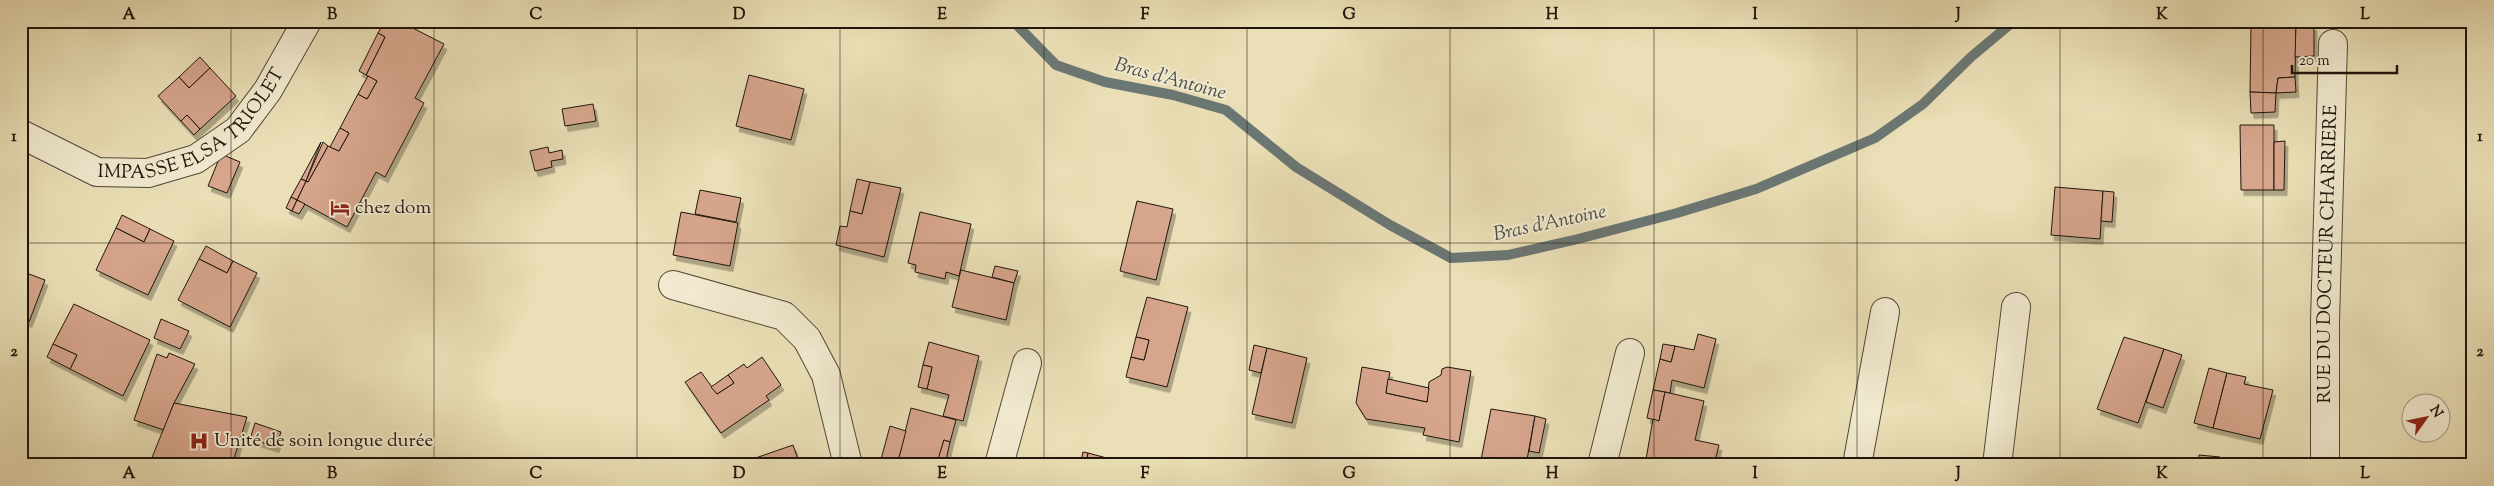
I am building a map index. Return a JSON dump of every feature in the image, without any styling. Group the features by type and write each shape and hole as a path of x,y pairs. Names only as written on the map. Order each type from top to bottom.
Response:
{"street":[{"name":"IMPASSE ELSA TRIOLET","path":"21,134 97,172 148,173 196,159 238,130 268,90 307,21"},
{"name":"RUE DU DOCTEUR CHARRIERE","path":"2324,465 2325,321 2333,44"},
{"path":"674,286 784,316 807,339 826,375 848,465"},
{"path":"1997,465 2016,307"},
{"path":"1857,465 1885,312"},
{"path":"1602,465 1630,353"},
{"path":"998,465 1027,363"}],"building":[{"path":"385,21 407,25 444,44 415,98 424,103 385,177 376,172 347,227 297,200 306,181 308,182 328,146 339,151 349,133 340,128 358,94 367,99 377,81 366,75 385,37 378,33"},
{"path":"2251,25 2296,25 2295,77 2278,78 2276,93 2250,92"},
{"path":"2296,25 2314,25 2314,56 2295,57"},
{"path":"378,33 385,37 366,75 359,71"},
{"path":"200,57 210,68 189,88 179,77"},
{"path":"210,68 236,96 200,129 187,115 181,121 158,96 179,77 189,88"},
{"path":"749,75 804,89 791,140 736,126"},
{"path":"368,76 377,81 367,99 358,94"},
{"path":"2295,77 2296,92 2276,93 2278,78"},
{"path":"2250,92 2276,93 2275,112 2251,113"},
{"path":"593,104 596,121 565,126 562,109"},
{"path":"187,115 200,129 194,135 181,121"},
{"path":"2240,125 2274,125 2274,190 2241,190"},
{"path":"340,128 349,133 339,151 330,147"},
{"path":"2285,141 2284,190 2274,190 2274,142"},
{"path":"321,142 306,181 301,179"},
{"path":"323,142 328,146 308,182 306,181"},
{"path":"548,147 549,153 562,150 563,159 551,161 552,167 535,171 530,151"},
{"path":"221,154 240,162 227,193 208,186"},
{"path":"301,179 306,181 297,200 291,197"},
{"path":"857,179 870,182 862,214 850,211"},
{"path":"870,182 901,188 884,257 836,245 840,226 847,227 850,211 862,214"},
{"path":"2055,187 2103,191 2100,239 2051,235"},
{"path":"700,190 741,198 736,222 695,214"},
{"path":"2103,191 2114,192 2112,222 2101,221"},
{"path":"291,197 297,200 292,211 286,208"},
{"path":"297,200 305,204 299,214 292,211"},
{"path":"1137,201 1173,209 1156,280 1120,271"},
{"path":"681,212 738,223 730,266 673,255"},
{"path":"920,212 971,224 959,276 946,272 945,279 915,272 916,265 908,263"},
{"path":"122,215 150,229 144,242 116,228"},
{"path":"116,228 144,242 150,229 174,241 148,295 96,270"},
{"path":"206,246 233,261 227,273 199,259"},
{"path":"199,259 227,273 233,261 257,273 230,327 178,300"},
{"path":"995,266 1018,271 1014,283 992,277"},
{"path":"961,270 1014,283 1006,320 952,307"},
{"path":"21,271 45,280 29,322 21,319"},
{"path":"1147,297 1188,307 1167,387 1126,377 1131,357 1144,360 1149,340 1136,337"},
{"path":"74,304 150,340 123,396 70,369 77,355 53,344"},
{"path":"161,319 189,331 180,349 154,338"},
{"path":"1698,334 1716,339 1704,388 1672,380 1670,393 1653,390 1660,359 1671,362 1675,346 1694,350"},
{"path":"1136,337 1149,340 1144,360 1131,357"},
{"path":"2124,337 2164,349 2138,423 2097,409"},
{"path":"929,342 979,356 963,421 943,416 949,395 927,389 932,367 923,365"},
{"path":"53,344 77,355 70,369 47,357"},
{"path":"1663,344 1675,346 1671,362 1660,359"},
{"path":"1254,345 1267,348 1261,373 1249,370"},
{"path":"1267,348 1307,358 1292,423 1252,414"},
{"path":"2164,349 2182,355 2163,408 2146,402"},
{"path":"169,353 195,364 174,403 164,430 134,420 157,354 167,358"},
{"path":"762,357 781,385 766,396 769,400 721,433 685,382 701,372 717,394 734,383 728,375 744,364 747,368"},
{"path":"923,365 932,367 927,389 918,387"},
{"path":"1362,367 1390,372 1386,393 1427,402 1429,382 1441,375 1442,369 1447,367 1471,371 1459,442 1423,435 1425,428 1366,419 1356,403"},
{"path":"2209,368 2227,373 2213,428 2194,423"},
{"path":"2227,373 2246,377 2244,384 2273,390 2260,439 2213,428"},
{"path":"728,375 734,383 717,394 711,387"},
{"path":"1388,379 1429,388 1427,402 1386,393"},
{"path":"1653,390 1665,392 1659,421 1647,418"},
{"path":"1665,392 1704,401 1695,440 1719,445 1714,465 1645,465 1653,419 1659,421"},
{"name":"Unité de soin longue durée","path":"174,403 247,417 232,465 149,465"},
{"path":"911,408 956,420 950,442 944,440 937,465 897,465"},
{"path":"1491,409 1535,416 1526,465 1480,465"},
{"path":"1535,416 1546,419 1539,453 1529,451"},
{"path":"255,423 281,432 276,447 250,439"},
{"path":"890,426 906,431 897,465 880,463"},
{"path":"944,440 950,442 946,460 938,459"},
{"path":"793,445 800,465 749,465 747,461"},
{"path":"1083,452 1088,453 1086,465 1080,465"},
{"path":"1088,453 1133,465 1086,465"},
{"path":"2199,455 2220,457 2219,465 2198,465"}],"waterway":[{"name":"Bras d'Antoine","path":"1013,21 1056,65 1105,82 1173,95 1226,110 1296,167 1390,225 1451,258 1508,255 1677,213 1756,189 1875,138 1923,104 1971,57 2014,21"}],"place":[{"name":"chez dom","path":"340,208"},
{"name":"Unité de soin longue durée","path":"199,441"}]}
